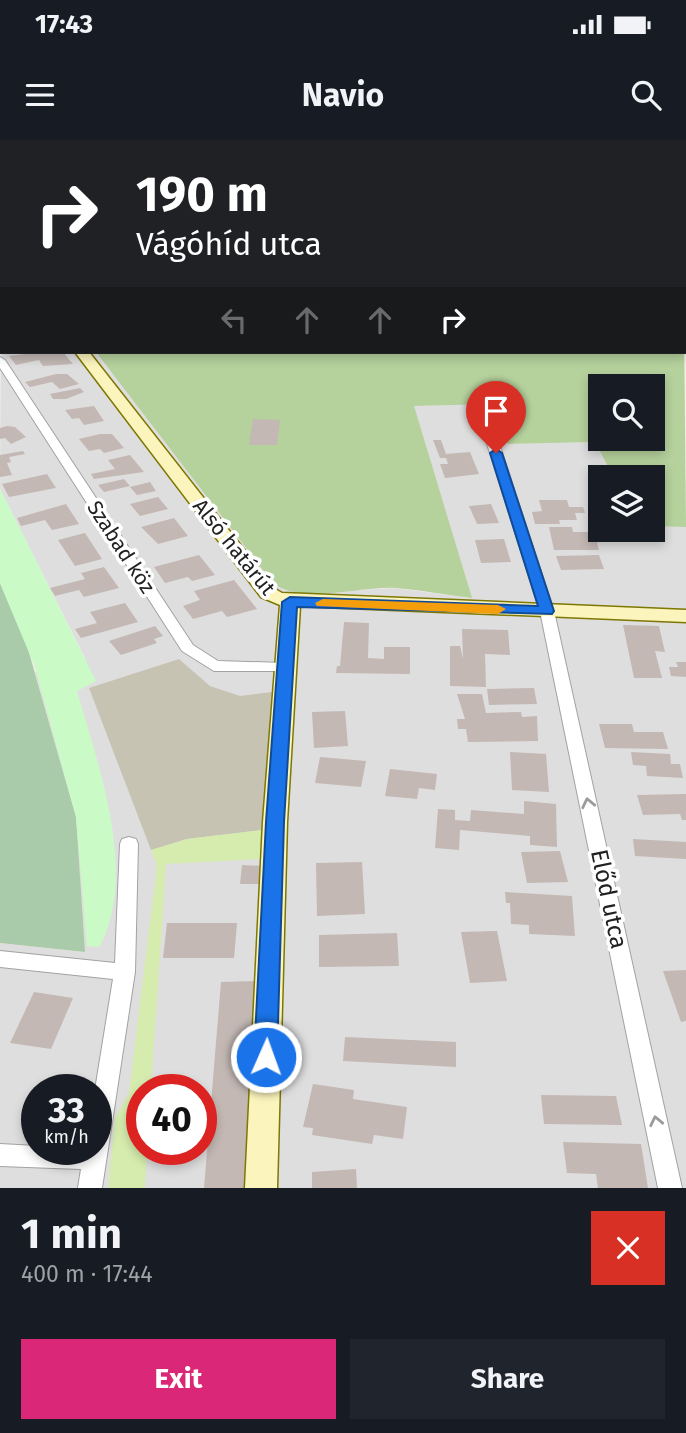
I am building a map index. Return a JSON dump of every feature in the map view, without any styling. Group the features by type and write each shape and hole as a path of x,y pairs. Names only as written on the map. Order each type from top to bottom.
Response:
{"street":[{"name":"Alsó határút","path":"84,354 268,593 290,602 284,668 261,1188"},
{"name":"Szabad köz","path":"0,359 187,648 214,666 284,668"},
{"name":"Előd utca","path":"488,428 547,611 670,1188"},
{"path":"290,602 686,616"},
{"path":"109,1074 125,972 129,844"},
{"path":"0,959 125,972"},
{"path":"0,1155 21,1156"},
{"path":"90,1188 94,1165"}],"shaded area":[{"path":"1,354 98,354 298,593 394,588 471,598 413,406 494,404 509,444 588,442 588,451 600,451 607,465 588,465 588,542 665,542 665,526 686,526 686,1188 0,1188 0,943 84,952 76,817 35,672 85,658 0,489"},
{"path":"179,659 210,686 240,696 272,692 263,830 187,839 151,850 89,688"}],"green space":[{"path":"98,354 684,354 686,527 665,526 665,465 607,465 600,451 665,451 665,374 588,374 588,442 508,444 493,404 414,406 472,598 396,588 315,594 285,589 273,583"},
{"path":"0,489 96,681 77,691 104,786 115,854 115,887 110,918 99,947 87,946 76,817 35,667 0,583"},
{"path":"0,583 28,649 76,817 85,952 0,943"},
{"path":"263,830 261,859 166,864 152,1074 131,1074 157,865 151,850 187,839"},
{"path":"126,1098 126,1165 146,1165 145,1188 108,1188 115,1118"}],"building":[{"path":"65,354 73,364 43,366 39,360 16,365 9,356"},
{"path":"67,374 79,384 60,389 52,382 30,387 25,382"},
{"path":"80,388 84,392 66,399 53,399 50,394"},
{"path":"94,406 104,421 84,425 79,418 72,419 65,410"},
{"path":"253,419 280,420 277,445 249,445"},
{"path":"15,427 26,437 11,444 5,438 0,439 0,428"},
{"path":"112,434 124,448 104,453 100,449 89,451 79,439"},
{"path":"433,440 441,440 446,454 470,452 479,474 445,478 440,464 448,464 446,458 440,458"},
{"path":"23,451 25,454 9,457 11,462 7,463 12,475 0,477 0,455"},
{"path":"130,455 144,472 94,479 91,474 115,469 108,460"},
{"path":"47,474 56,488 9,497 2,484"},
{"path":"124,479 130,486 104,492 98,485"},
{"path":"150,482 156,491 137,495 130,487"},
{"path":"158,497 168,509 140,516 130,504"},
{"path":"539,500 567,500 569,507 583,507 585,513 575,513 577,520 559,520 560,524 535,524 532,512 542,511"},
{"path":"66,504 79,524 52,530 45,520 21,526 17,518"},
{"path":"491,504 499,523 477,524 469,506"},
{"path":"174,518 188,536 158,544 141,527"},
{"path":"549,527 572,527 573,532 588,532 588,542 597,542 599,550 554,550"},
{"path":"85,533 102,559 75,566 58,540"},
{"path":"504,539 511,562 481,563 475,540"},
{"path":"199,555 215,575 192,581 188,577 165,583 154,567"},
{"path":"599,555 604,569 561,570 556,556"},
{"path":"104,567 119,588 84,597 79,590 55,596 50,588 85,579 81,573"},
{"path":"234,580 257,609 227,617 222,611 193,619 183,606 200,600 194,591"},
{"path":"125,603 138,622 81,638 75,629 97,623 90,612"},
{"path":"344,622 369,623 368,658 384,659 384,647 410,647 410,674 336,673 337,666 340,666"},
{"path":"623,625 659,626 665,652 655,651 662,678 634,678"},
{"path":"155,626 163,636 154,639 157,643 121,655 109,641"},
{"path":"462,629 508,630 510,655 485,654 486,687 450,686 450,646 460,646 463,659"},
{"path":"676,662 686,662 686,677 671,676 669,667 678,667"},
{"path":"534,688 537,704 489,705 487,689"},
{"path":"457,694 482,694 486,713 521,712 522,717 537,716 538,741 468,742 466,729 458,729 457,719 465,719"},
{"path":"345,711 348,746 314,748 312,712"},
{"path":"599,724 632,724 634,732 663,732 668,749 605,748"},
{"path":"510,752 546,754 549,792 512,790"},
{"path":"631,752 670,754 671,764 680,764 683,778 647,776 646,766 633,765"},
{"path":"320,757 366,761 361,787 315,783"},
{"path":"390,769 437,774 435,790 419,788 417,799 385,796"},
{"path":"686,794 686,820 682,820 680,814 643,815 637,795"},
{"path":"524,801 556,804 557,847 530,845 530,836 460,830 459,850 435,848 438,809 455,810 455,820 470,821 471,810 524,814"},
{"path":"633,839 686,842 686,859 635,856"},
{"path":"560,851 568,882 527,883 521,852"},
{"path":"362,862 365,914 317,916 316,863"},
{"path":"242,865 262,866 260,884 240,884"},
{"path":"505,892 572,896 575,936 529,934 529,925 511,924 510,903 506,903"},
{"path":"167,923 237,923 234,958 163,958"},
{"path":"497,931 507,981 470,983 461,932"},
{"path":"397,933 399,966 319,967 319,935"},
{"path":"686,970 686,1021 681,1022 663,971"},
{"path":"256,981 244,1188 204,1188 206,1165 217,1165 217,1074 213,1074 221,982"},
{"path":"34,992 73,998 51,1049 10,1043"},
{"path":"345,1037 456,1042 456,1067 343,1061"},
{"path":"313,1084 354,1090 353,1099 407,1107 403,1139 374,1135 372,1144 312,1135 313,1128 303,1127"},
{"path":"541,1095 616,1096 622,1125 544,1124"},
{"path":"563,1142 641,1144 648,1188 598,1188 596,1174 567,1173"},
{"path":"356,1169 357,1188 312,1188 312,1172"}],"slow traffic":[{"path":"323,603 498,609"}],"route":[{"path":"266,1057 275,822 287,614 290,602 547,611 496,453"}]}
